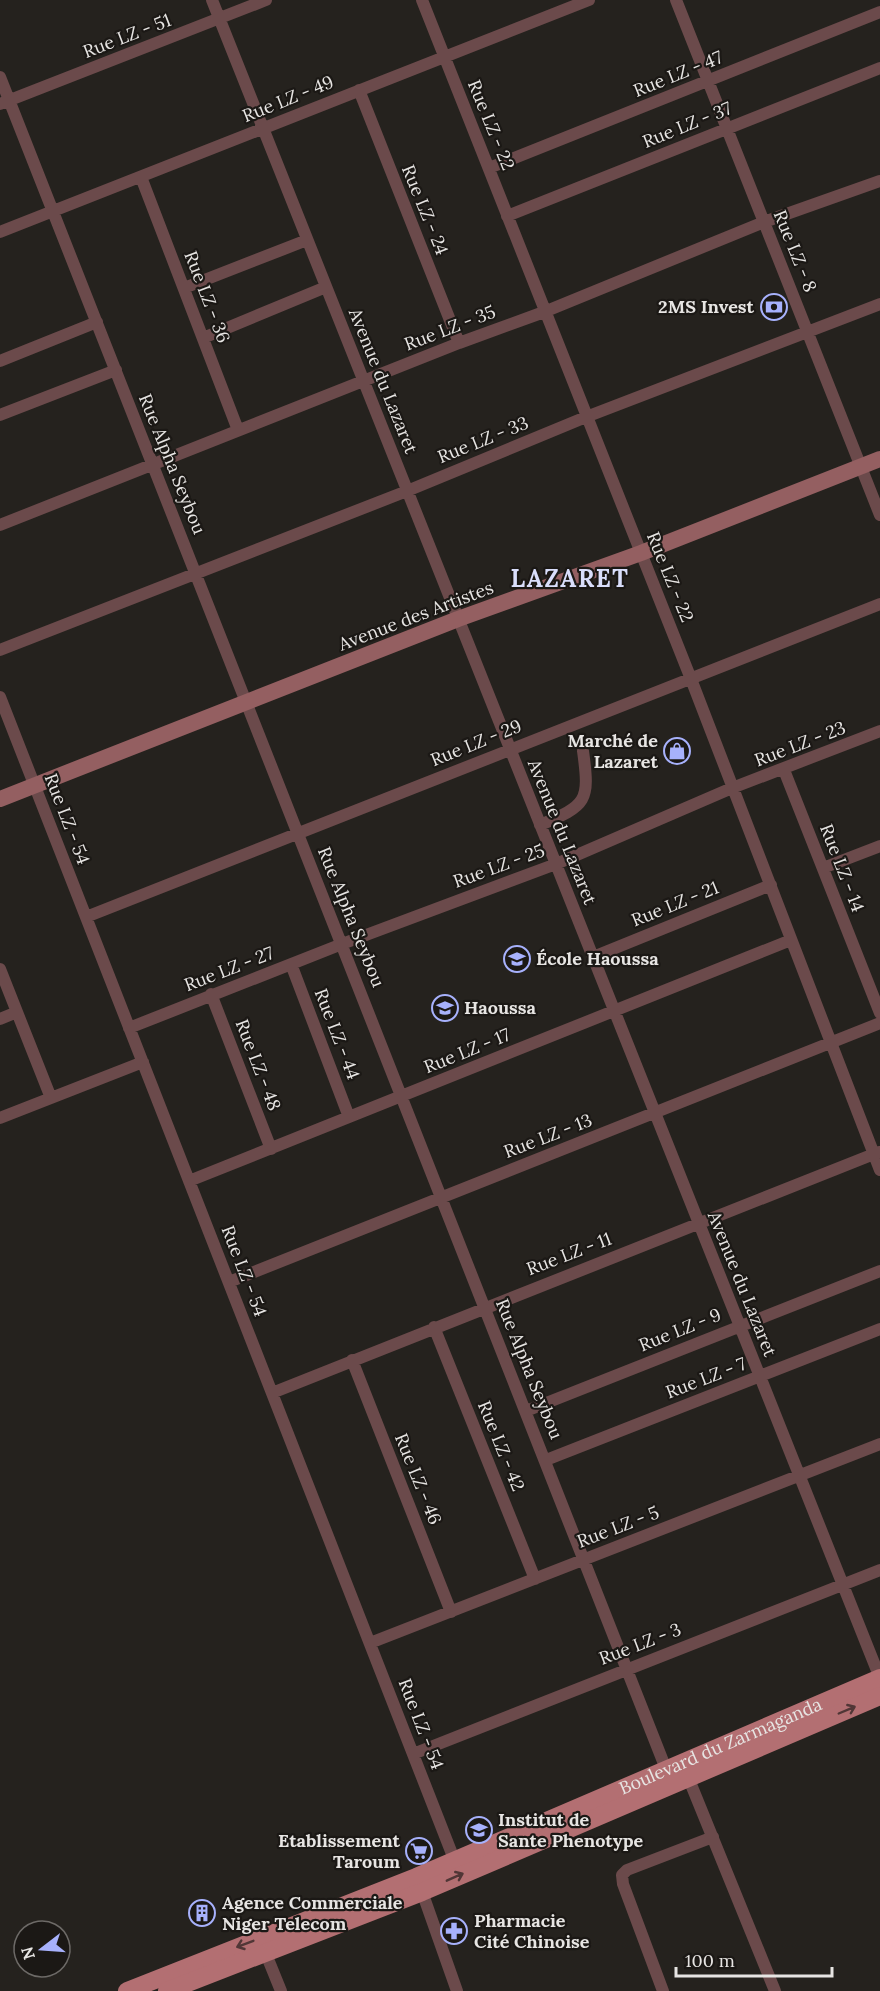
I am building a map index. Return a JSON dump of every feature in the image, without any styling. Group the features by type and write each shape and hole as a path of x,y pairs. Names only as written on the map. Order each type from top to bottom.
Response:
{"main road":[{"name":"Boulevard du Zarmaganda","path":"167,1991 266,1954 419,1884 454,1859 880,1678"},
{"name":"Boulevard du Zarmaganda","path":"127,1991 419,1884 688,1777 880,1696"}],"street":[{"name":"Avenue du Lazaret","path":"212,0 880,1678"},
{"name":"Rue LZ - 51","path":"5,103 266,0"},
{"name":"Rue LZ - 22","path":"422,0 691,679 832,1044 877,1152 880,1170"},
{"name":"Rue LZ - 49","path":"0,232 589,0"},
{"name":"Rue LZ - 8","path":"676,0 880,515"},
{"name":"Rue LZ - 47","path":"489,168 880,12"},
{"name":"Rue LZ - 37","path":"507,216 880,68"},
{"name":"Rue Alpha Seybou","path":"0,77 5,103 53,211 248,702 666,1769"},
{"name":"Rue LZ - 24","path":"359,90 459,343"},
{"name":"Rue LZ - 36","path":"141,177 238,430"},
{"name":"Rue LZ - 35","path":"0,525 459,343 544,312 764,222 880,181"},
{"path":"184,288 307,240"},
{"path":"203,338 326,287"},
{"name":"Rue LZ - 33","path":"0,650 586,417 880,304"},
{"path":"0,361 97,322"},
{"path":"0,415 116,370"},
{"name":"Avenue des Artistes","path":"0,799 458,620 641,553 880,459"},
{"name":"Rue LZ - 29","path":"86,917 880,604"},
{"name":"Rue LZ - 54","path":"0,697 454,1859"},
{"name":"Rue LZ - 23","path":"732,788 784,770 880,731"},
{"path":"540,825 569,813 581,803 586,793 583,751"},
{"name":"Rue LZ - 14","path":"784,770 880,1013"},
{"name":"Rue LZ - 25","path":"342,944 556,864 732,788"},
{"path":"823,868 880,846"},
{"name":"Rue LZ - 21","path":"593,957 771,885"},
{"name":"Rue LZ - 17","path":"189,1181 791,940"},
{"name":"Rue LZ - 27","path":"129,1028 342,944"},
{"name":"Rue LZ - 44","path":"291,964 349,1117"},
{"path":"0,969 51,1098"},
{"name":"Rue LZ - 48","path":"211,994 271,1149"},
{"path":"0,1019 17,1012"},
{"name":"Rue LZ - 13","path":"229,1282 880,1023"},
{"path":"0,1118 143,1062"},
{"name":"Rue LZ - 11","path":"272,1393 484,1306 877,1152"},
{"name":"Rue LZ - 9","path":"526,1411 880,1271"},
{"name":"Rue LZ - 42","path":"434,1327 535,1579"},
{"name":"Rue LZ - 7","path":"546,1460 880,1329"},
{"name":"Rue LZ - 46","path":"352,1360 451,1612"},
{"name":"Rue LZ - 5","path":"370,1643 880,1444"},
{"name":"Rue LZ - 3","path":"413,1754 880,1570"},
{"path":"688,1777 775,1991"},
{"path":"663,1991 622,1884 622,1875 627,1870 713,1838"},
{"path":"419,1884 457,1991"},
{"path":"266,1954 280,1991"}],"place":[{"name":"2MS Invest","path":"774,307"},
{"name":"Marché de Lazaret","path":"677,751"},
{"name":"École Haoussa","path":"517,959"},
{"name":"Haoussa","path":"445,1008"},
{"name":"Institut de Sante Phenotype","path":"479,1830"},
{"name":"Etablissement Taroum","path":"419,1851"},
{"name":"Agence Commerciale Niger Telecom","path":"202,1913"},
{"name":"Pharmacie Cité Chinoise","path":"454,1931"}],"district":[{"name":"LAZARET","path":"570,579"}]}
